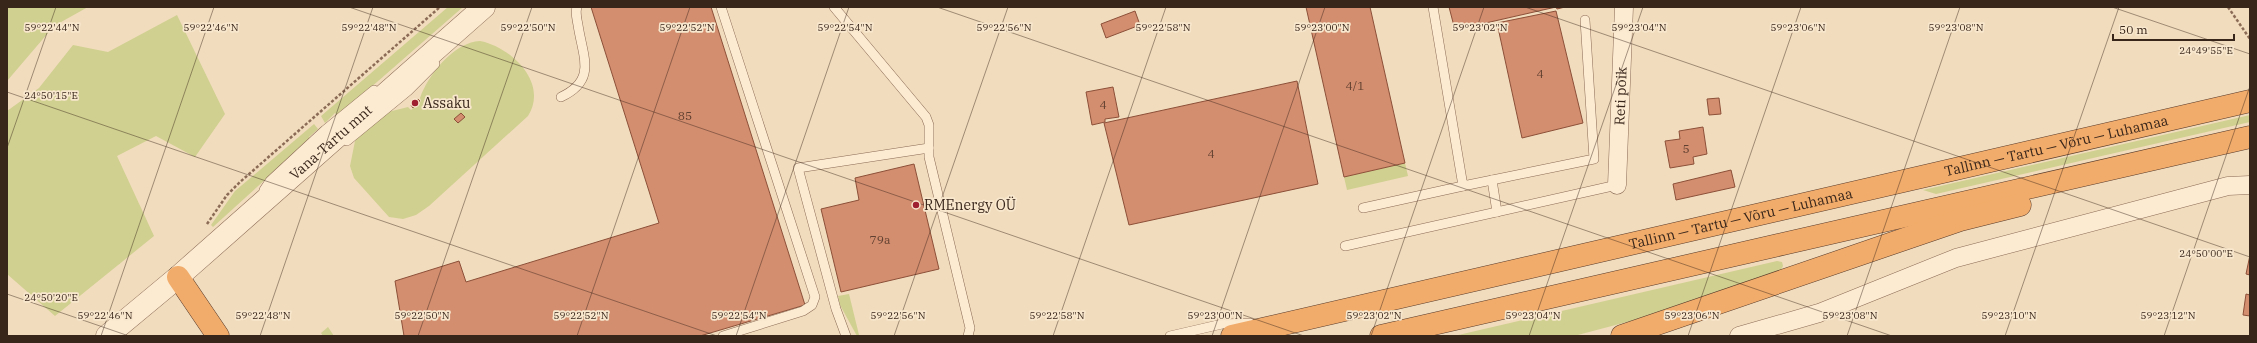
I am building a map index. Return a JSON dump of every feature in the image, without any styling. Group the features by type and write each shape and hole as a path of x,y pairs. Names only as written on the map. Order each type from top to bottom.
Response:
{"highway":[{"name":"Tallinn — Tartu — Võru — Luhamaa","path":"1232,336 2250,101"},
{"path":"1381,336 2250,137"},
{"path":"1622,336 1960,220 2064,194 2106,170"},
{"path":"178,277 218,336"}],"street":[{"name":"Reti põik","path":"1617,185 1624,7"},
{"name":"Vana-Tartu mnt","path":"107,336 247,217 481,10"},
{"path":"1739,336 1819,312 1956,258 2228,186 2250,185"}],"lane":[{"path":"561,97 574,91 583,81 585,67 577,7"},
{"path":"722,7 815,297 812,305 804,311 723,336"},
{"path":"834,7 926,117 929,125 929,157 970,328 968,336"},
{"path":"1433,7 1463,186"},
{"path":"396,72 481,10"},
{"path":"1363,208 1594,159 1585,20"},
{"path":"247,217 270,181 325,130 384,82"},
{"path":"846,336 836,309 798,168 929,148"},
{"path":"1492,180 1497,212"},
{"path":"1345,246 1617,185"},
{"path":"1170,336 1222,324 1293,322"}],"path":[{"path":"205,227 231,190 440,7"},
{"path":"2228,7 2250,39"}],"green space":[{"path":"7,7 88,7 54,26 7,81"},
{"path":"448,7 463,7 338,116 335,113 325,123 321,116"},
{"path":"177,15 225,114 195,157 156,136 117,156 154,236 55,316 7,274 7,111 39,88 73,45 108,52"},
{"path":"480,41 504,51 524,68 534,91 533,104 528,116 429,206 416,215 403,219 389,217 354,178 350,166 355,141 361,134 388,112 408,107 411,110 421,101 420,98 424,89 443,61 461,47"},
{"path":"2250,115 2250,122 1936,194 1923,190"},
{"path":"314,124 318,129 309,137 310,139 213,227 211,225 235,191"},
{"path":"1405,163 1408,176 1347,190 1344,177"},
{"path":"1777,261 1782,262 1783,266 1781,270 1676,309 1574,336 1454,336"},
{"path":"849,294 859,335 857,336 840,305 838,296"},
{"path":"328,327 334,336 323,336 321,333"}],"building":[{"path":"591,7 711,7 805,305 700,336 404,336 395,281 459,261 466,282 659,223"},
{"path":"1306,7 1370,7 1405,163 1344,177"},
{"path":"1449,7 1556,7 1455,30"},
{"path":"1135,11 1140,25 1106,38 1101,24"},
{"path":"1556,11 1583,123 1522,138 1497,23"},
{"path":"1297,81 1318,184 1129,225 1104,123"},
{"path":"1113,87 1119,117 1105,119 1105,122 1092,125 1086,92"},
{"path":"1719,98 1721,114 1709,115 1707,99"},
{"name":"Assaku","path":"418,99 420,101 413,108 411,105"},
{"path":"461,113 465,117 458,123 454,119"},
{"path":"1703,127 1707,154 1693,157 1694,164 1670,168 1665,141 1680,139 1679,131"},
{"path":"914,164 939,269 841,292 821,209 859,200 855,178"},
{"path":"1731,170 1735,187 1676,200 1673,184"},
{"path":"2250,255 2250,275 2246,274"},
{"path":"2246,294 2250,295 2250,316 2243,315"}],"place":[{"name":"Assaku","path":"415,103"},
{"name":"RMEnergy OÜ","path":"916,205"}]}
